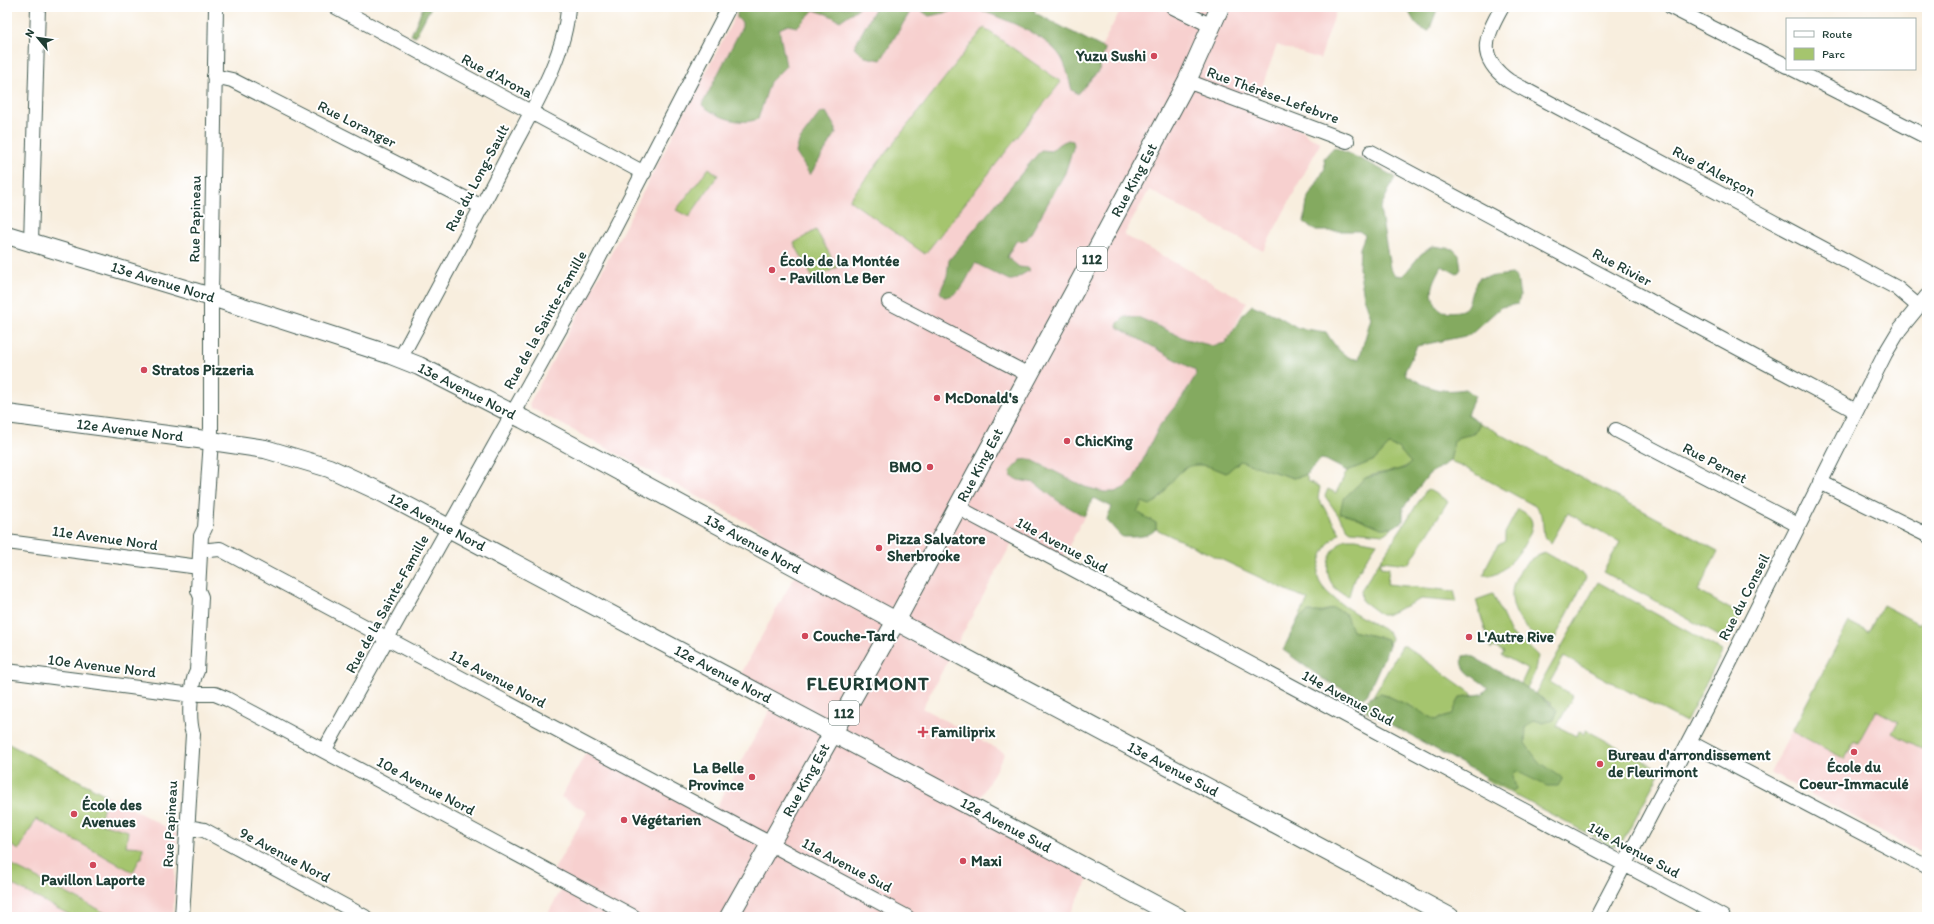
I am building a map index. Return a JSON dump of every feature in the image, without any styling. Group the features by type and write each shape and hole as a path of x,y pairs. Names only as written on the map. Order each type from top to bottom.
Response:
{"main road":[{"name":"Rue King Est","path":"729,917 896,621 1029,375 1187,81 1220,7"},
{"name":"13e Avenue Nord","path":"7,235 211,296 400,359 512,414 896,621"},
{"name":"12e Avenue Nord","path":"7,414 211,440 265,449 329,468 383,493 833,732"},
{"name":"13e Avenue Sud","path":"896,621 1450,917"},
{"name":"12e Avenue Sud","path":"833,732 1178,917"}],"street":[{"path":"31,242 38,7"},
{"name":"Rue Papineau","path":"182,917 193,734 198,727 196,694 201,679 197,671 201,597 198,590 201,536 205,528 211,440 211,296 216,7"},
{"name":"Rue d'Arona","path":"336,7 644,173"},
{"name":"Rue du Long-Sault","path":"400,359 482,207 531,113 555,63 568,16 568,7"},
{"name":"Rue de la Sainte-Famille","path":"324,751 388,640 448,528 590,275 729,7"},
{"path":"1172,7 1212,26"},
{"name":"Rue d'Alençon","path":"1502,7 1488,37 1487,49 1492,66 1509,81 1897,288 1925,299"},
{"path":"1672,7 1786,65"},
{"path":"1795,70 1927,138"},
{"name":"Rue Loranger","path":"214,76 232,80 482,207"},
{"name":"Rue Thérèse-Lefebvre","path":"1187,81 1348,141"},
{"name":"Rue Rivier","path":"1371,152 1856,411"},
{"name":"Rue du Conseil","path":"1597,917 1689,742 1892,341 1925,299"},
{"path":"889,302 1029,375"},
{"name":"Rue Pernet","path":"1616,430 1798,526"},
{"path":"1820,482 1927,535"},
{"name":"14e Avenue Sud","path":"957,507 1723,917"},
{"name":"Rue Papineau","path":"201,597 206,591 210,537 205,528"},
{"name":"11e Avenue Nord","path":"7,542 199,567"},
{"name":"11e Avenue Nord","path":"209,550 220,549 770,844"},
{"name":"10e Avenue Nord","path":"7,671 220,696 634,917"},
{"path":"1689,742 1927,867"},
{"name":"9e Avenue Nord","path":"187,827 204,830 365,917"},
{"name":"11e Avenue Sud","path":"770,844 907,917"}],"shaded area":[{"path":"740,7 1024,7 1101,47 1122,7 1321,7 1336,11 1320,59 1277,45 1253,111 1303,130 1308,137 1321,142 1263,251 1149,190 1124,235 1247,302 1134,518 1094,498 1060,563 1014,539 922,708 1005,753 975,807 1093,871 1068,917 546,917 566,881 552,873 587,812 561,797 589,747 713,813 775,701 737,681 804,559 780,546 763,531 531,408 529,404 597,280"},
{"name":"École du Coeur-Immaculé","path":"1849,622 1927,663 1927,855 1770,773"},
{"name":"École des Avenues","path":"7,743 177,833 173,917 7,917"}],"green space":[{"path":"423,7 431,7 415,37 411,35"},
{"path":"740,7 860,7 840,21 829,15 814,10 797,27 788,25 779,29 786,66 770,82 758,119 751,121 736,121 722,117 702,105 742,27 742,22 737,18 737,13"},
{"path":"876,7 913,7 881,60 865,57 854,47"},
{"path":"916,7 956,7 949,12 929,16"},
{"path":"970,7 1034,7 1035,13 1105,49 1099,70 1078,94 1072,90 1064,63 1058,53 1049,44 1023,28 994,15"},
{"path":"1407,7 1438,7 1429,31 1418,25"},
{"path":"984,28 1061,82 925,254 849,200"},
{"path":"826,112 836,129 836,133 810,175 796,153 799,141 820,113"},
{"path":"1068,140 1073,141 1074,145 1065,173 1031,233 1026,240 1016,241 1007,257 1019,267 1028,268 1030,270 1013,280 1009,280 975,263 960,289 950,296 944,297 940,292 947,276 949,260 1041,150 1051,151 1059,144"},
{"path":"1334,147 1395,177 1380,209 1390,268 1395,275 1403,276 1421,254 1433,246 1453,249 1459,255 1461,269 1457,274 1442,266 1432,289 1432,294 1436,305 1441,311 1453,312 1460,311 1465,308 1479,278 1512,274 1517,278 1520,296 1518,304 1501,307 1470,335 1417,346 1405,371 1406,375 1428,387 1441,390 1466,389 1475,396 1467,414 1480,423 1474,434 1459,437 1454,441 1450,461 1429,474 1403,508 1403,521 1392,528 1381,528 1353,516 1340,513 1343,499 1365,478 1405,468 1411,463 1398,448 1389,445 1375,460 1347,471 1321,459 1306,475 1293,478 1240,461 1226,473 1207,466 1199,465 1186,468 1180,472 1155,502 1150,505 1142,502 1137,512 1156,523 1156,529 1149,534 1136,537 1122,537 1107,520 1112,507 1094,498 1084,516 1058,501 1035,483 1018,480 1011,476 1010,471 1021,460 1030,459 1085,487 1104,492 1115,492 1126,487 1132,482 1160,425 1182,398 1196,375 1195,370 1117,327 1118,323 1125,317 1140,318 1186,339 1213,346 1225,343 1244,313 1252,305 1278,316 1298,328 1326,332 1335,346 1343,354 1353,359 1359,359 1371,318 1364,297 1359,268 1360,248 1365,235 1359,231 1316,231 1304,222 1307,201 1325,168 1324,158"},
{"path":"709,168 718,175 689,217 676,210"},
{"path":"816,230 837,267 814,280 794,243"},
{"path":"1480,423 1718,551 1698,591 1741,615 1728,641 1603,572 1620,542 1568,513 1551,543 1544,537 1542,515 1535,506 1450,461 1454,441 1459,437 1474,434"},
{"path":"1389,445 1398,448 1411,463 1400,469 1368,476 1360,482 1341,513 1354,516 1379,526 1392,528 1384,534 1351,531 1348,529 1325,496 1328,489 1336,493 1347,471 1375,460"},
{"path":"1240,461 1293,478 1306,475 1308,481 1320,487 1318,498 1340,533 1330,542 1325,550 1321,559 1318,578 1322,586 1329,594 1348,609 1388,632 1391,638 1389,646 1387,639 1352,631 1349,625 1334,608 1311,613 1298,619 1308,600 1156,529 1156,523 1137,512 1142,502 1156,502 1173,477 1188,466 1206,466 1226,473"},
{"path":"1427,489 1448,501 1409,564 1381,561 1380,567 1389,568 1387,584 1454,591 1457,602 1421,599 1386,615 1381,615 1362,601 1361,590"},
{"path":"1518,509 1523,511 1532,521 1531,530 1524,545 1513,560 1501,571 1495,575 1484,575 1487,565 1497,546 1505,541 1505,533"},
{"path":"1346,539 1356,539 1377,543 1354,578 1349,596 1340,592 1333,585 1329,578 1328,569 1332,553 1338,545"},
{"path":"1546,553 1582,573 1586,578 1555,638 1546,642 1526,627 1519,618 1514,608 1512,597 1513,586 1517,575 1530,561"},
{"path":"1598,582 1723,651 1686,722 1564,657 1550,682 1573,696 1557,726 1576,736 1578,731 1584,734 1586,730 1661,770 1623,841 1620,845 1611,846 1485,779 1523,708 1552,704 1535,694"},
{"path":"1493,594 1511,634 1528,646 1538,656 1534,674 1527,688 1521,684 1528,669 1502,655 1504,652 1494,647 1491,649 1476,600"},
{"path":"1883,605 1919,624 1927,610 1927,751 1892,733 1898,722 1876,710 1858,743 1854,741 1845,759 1792,731 1849,622 1868,632"},
{"path":"1334,608 1345,613 1352,631 1387,639 1389,646 1367,695 1362,699 1323,679 1283,650 1298,619 1308,612 1322,612"},
{"path":"1402,646 1405,646 1474,695 1460,697 1452,715 1435,720 1412,707 1381,693 1373,696"},
{"path":"1470,655 1521,684 1558,710 1554,720 1543,723 1534,720 1526,727 1525,743 1538,761 1563,778 1558,786 1547,786 1516,771 1513,775 1516,789 1512,791 1366,711 1365,702 1373,696 1381,693 1412,707 1435,720 1452,715 1460,697 1482,694 1488,688 1466,671 1462,662 1463,656"},
{"path":"7,743 106,795 100,823 128,831 126,846 143,847 142,858 140,858 133,872 36,819 19,850 7,843"},
{"path":"7,863 113,917 74,917 7,882"}],"place":[{"name":"Yuzu Sushi","path":"1154,56"},
{"name":"École de la Montée - Pavillon Le Ber","path":"772,270"},
{"name":"Stratos Pizzeria","path":"144,370"},
{"name":"McDonald's","path":"937,398"},
{"name":"ChicKing","path":"1067,441"},
{"name":"BMO","path":"930,467"},
{"name":"Pizza Salvatore Sherbrooke","path":"879,548"},
{"name":"Couche-Tard","path":"805,636"},
{"name":"L'Autre Rive","path":"1469,637"},
{"name":"Familiprix","path":"923,732"},
{"name":"École du Coeur-Immaculé","path":"1854,752"},
{"name":"Bureau d'arrondissement de Fleurimont","path":"1600,764"},
{"name":"La Belle Province","path":"752,777"},
{"name":"École des Avenues","path":"74,814"},
{"name":"Végétarien","path":"624,820"},
{"name":"Maxi","path":"963,861"},
{"name":"Pavillon Laporte","path":"93,865"}],"district":[{"name":"FLEURIMONT","path":"868,683"}]}
